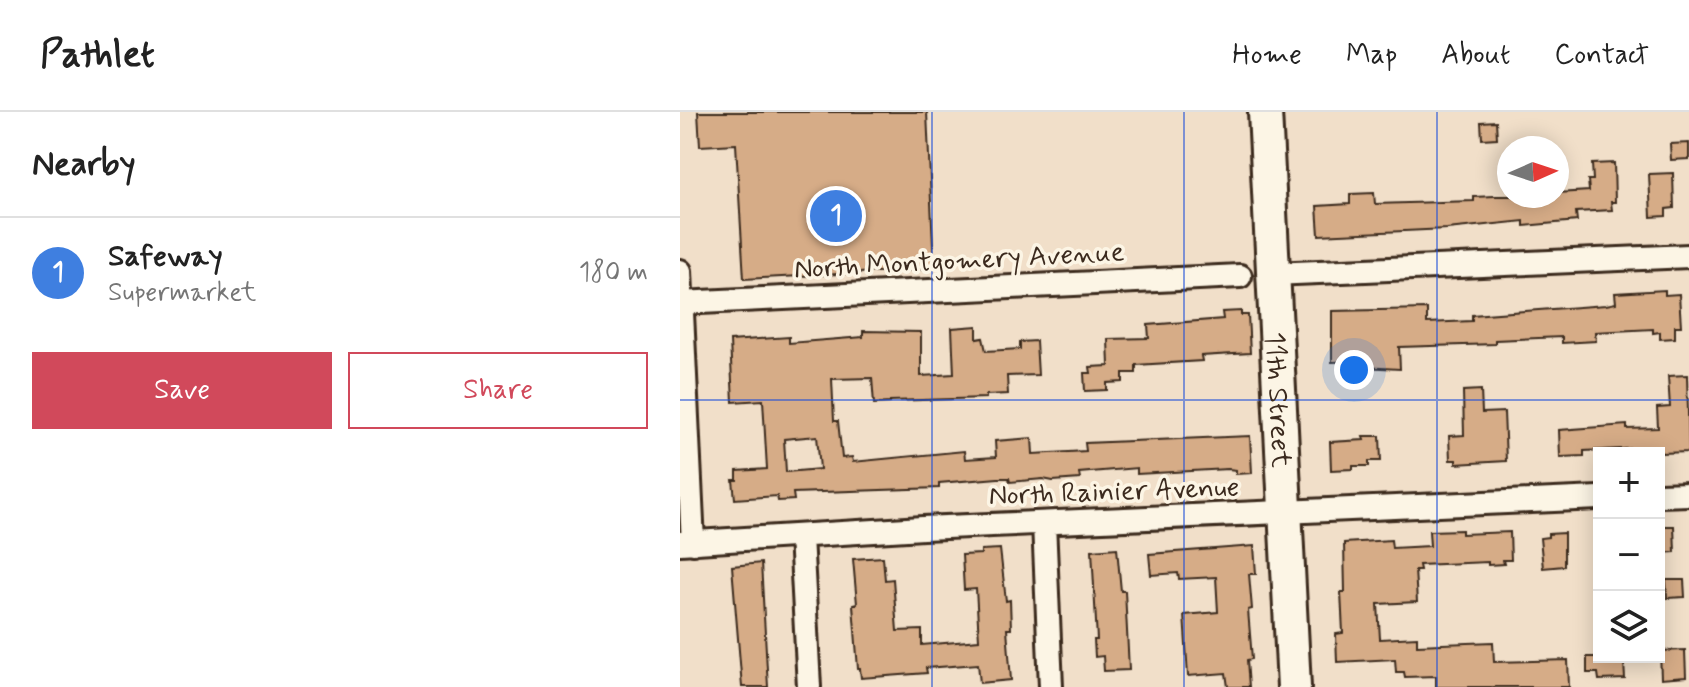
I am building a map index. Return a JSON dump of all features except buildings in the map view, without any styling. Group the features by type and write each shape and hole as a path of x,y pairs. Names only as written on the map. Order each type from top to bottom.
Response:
{"main road":[{"name":"11th Street","path":"1265,112 1256,275 1285,513 1294,687"}],"street":[{"name":"North Montgomery Avenue","path":"681,303 1689,256"},
{"path":"680,271 686,543"},
{"path":"1665,495 1689,494"},
{"name":"North Rainier Avenue","path":"686,543 1593,498"},
{"path":"1044,523 1051,687"},
{"path":"801,536 809,687"}],"place":[{"name":"Safeway","path":"836,216"}]}
